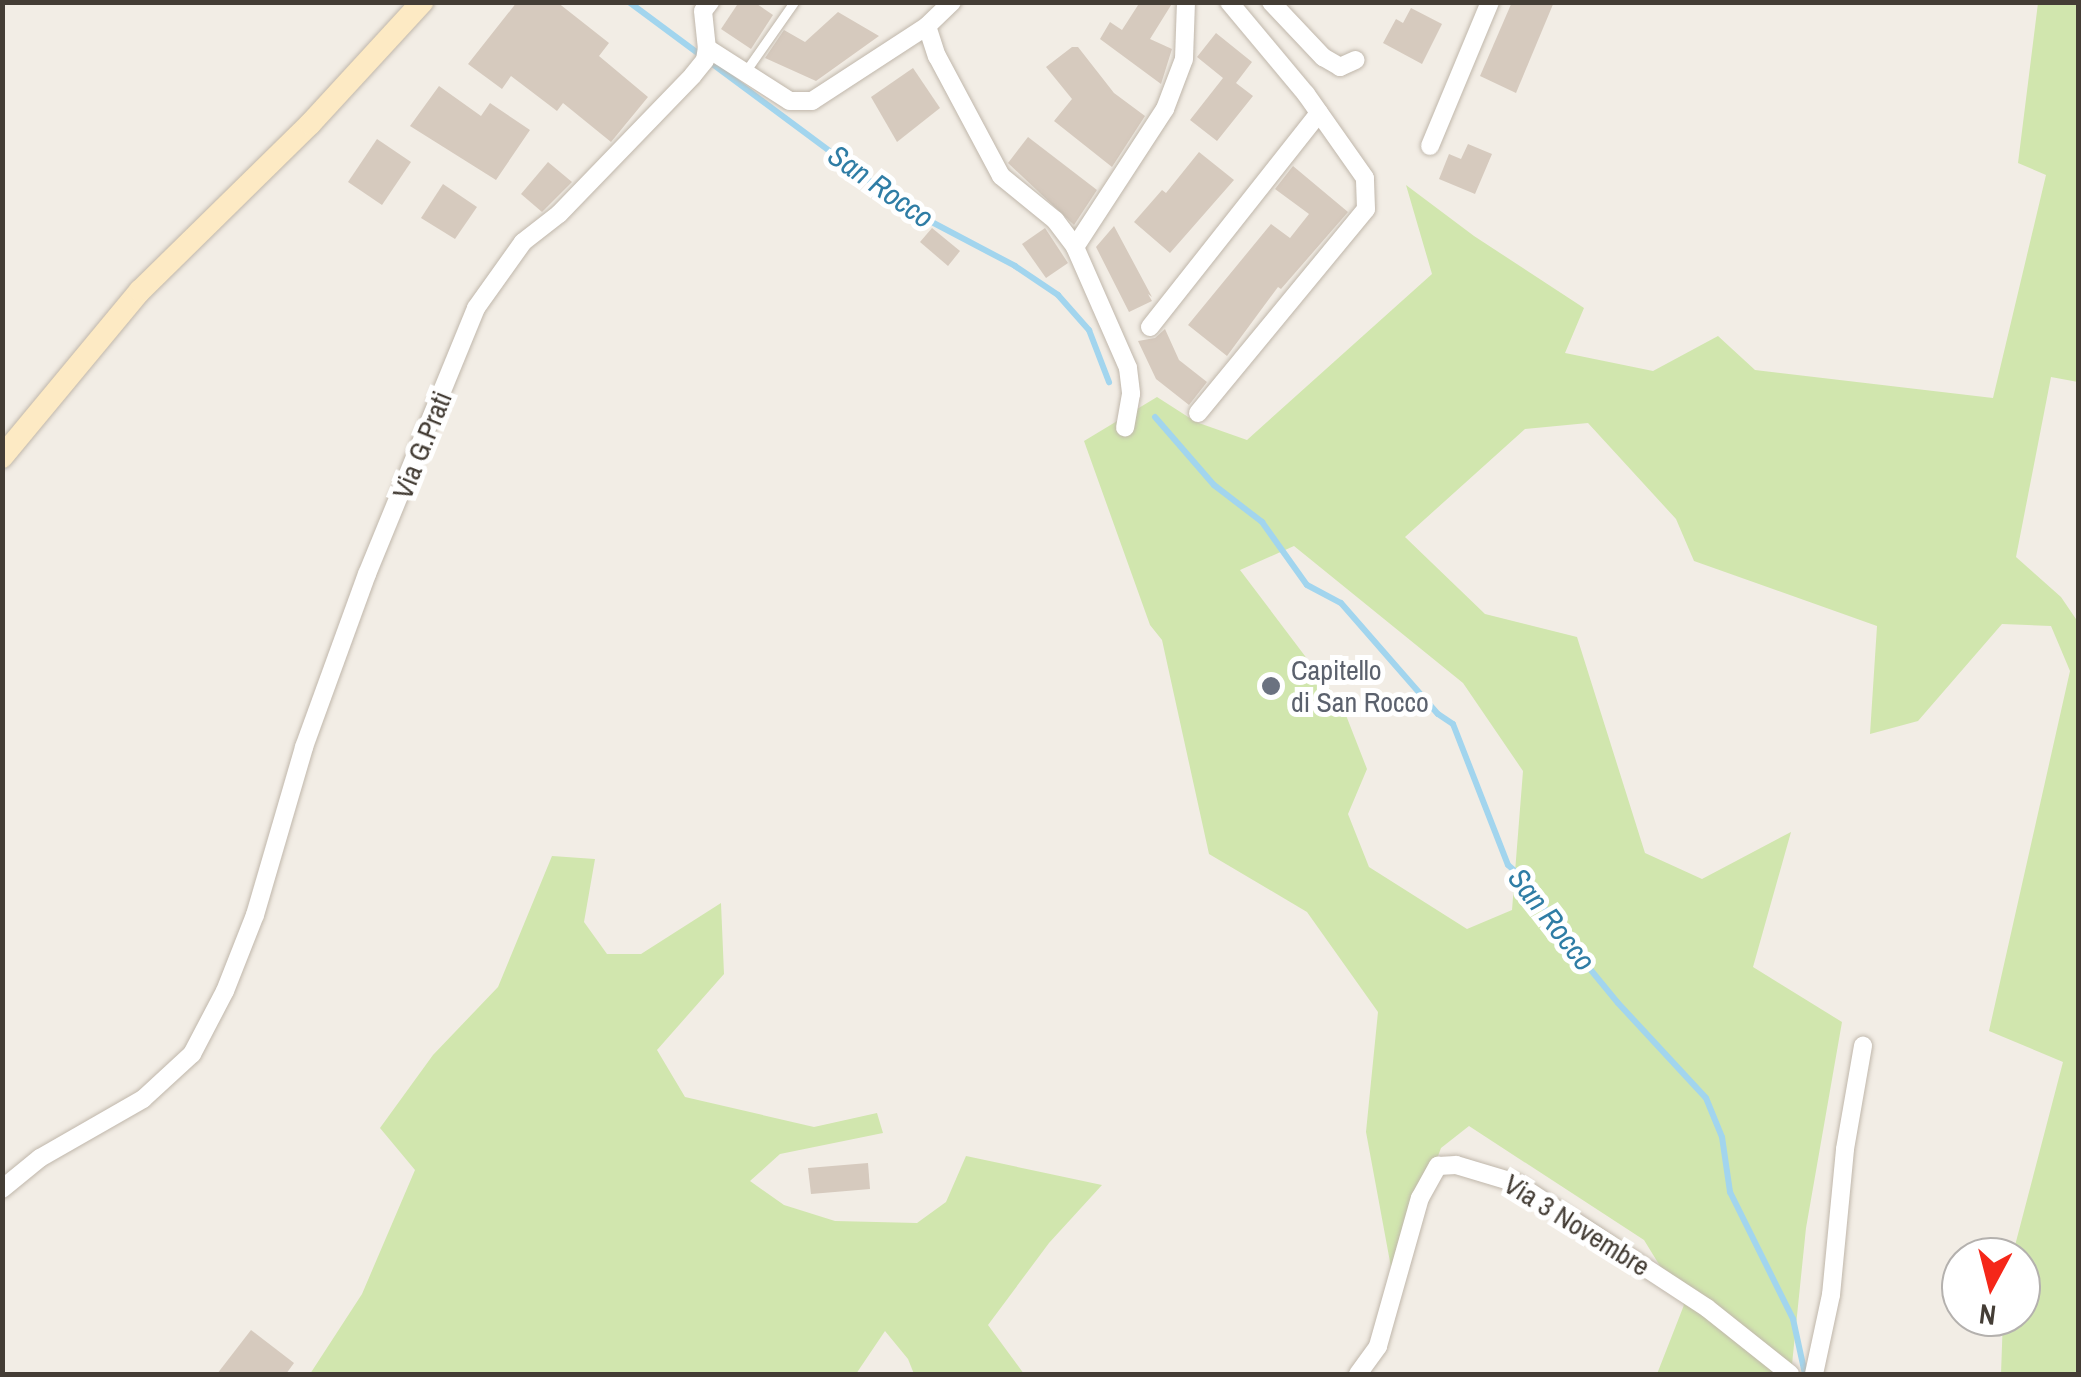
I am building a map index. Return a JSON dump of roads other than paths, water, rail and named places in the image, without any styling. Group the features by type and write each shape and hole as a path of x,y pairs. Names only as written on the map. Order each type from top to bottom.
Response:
{"main road":[{"path":"2,457 140,291 310,124 422,2"}],"street":[{"path":"710,2 703,11 706,54 745,72 790,101 812,102 927,26 952,2"},
{"path":"1075,247 1165,110 1184,59 1186,2"},
{"path":"1198,412 1366,208 1364,178 1320,114 1229,2"},
{"path":"1271,2 1322,57 1340,67 1356,60"},
{"path":"1430,146 1490,2"},
{"path":"927,26 937,56 1001,176 1055,220 1075,247 1128,368 1131,394 1125,427"},
{"name":"Via G.Prati","path":"2,1189 81,1132 144,1099 192,1054 225,991 255,915 304,747 367,574 486,288 522,242 559,214 693,75 706,54"},
{"path":"1150,327 1320,114"},
{"path":"1814,1374 1831,1294 1845,1148 1863,1046"},
{"name":"Via 3 Novembre","path":"1358,1374 1378,1346 1420,1198 1438,1166 1456,1165 1490,1172 1516,1184 1707,1308 1790,1374"}],"lane":[{"path":"745,72 794,2"}],"waterway":[{"name":"San Rocco","path":"629,2 909,210 1015,266 1058,295 1089,330 1109,382"},
{"name":"San Rocco","path":"1155,417 1214,485 1262,522 1307,585 1341,603 1438,714 1453,724 1508,865 1529,883 1558,930 1618,1003 1706,1098 1722,1137 1730,1192 1793,1319 1805,1374"}],"place":[{"name":"Capitello di San Rocco","path":"1271,686"}]}
